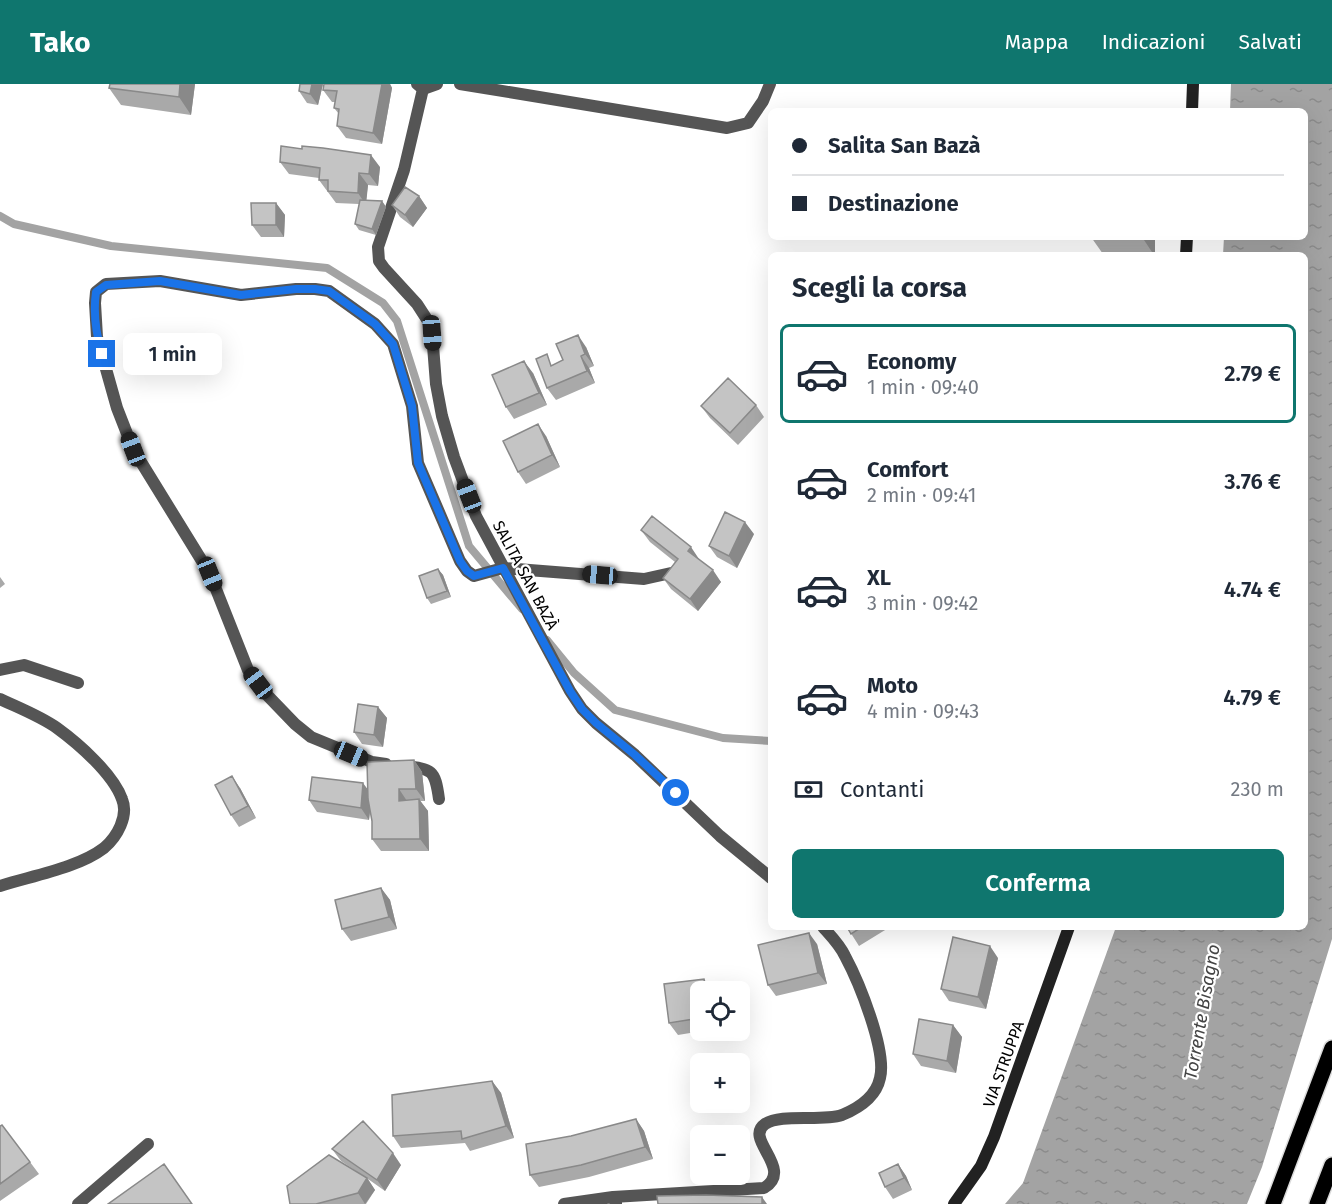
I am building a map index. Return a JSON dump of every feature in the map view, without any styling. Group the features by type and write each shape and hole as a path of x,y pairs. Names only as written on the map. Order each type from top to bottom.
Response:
{"main road":[{"path":"1192,108 1193,84"},
{"name":"VIA STRUPPA","path":"954,1204 981,1166 994,1137 1068,930"},
{"path":"1273,1204 1332,1048"},
{"path":"1317,1204 1332,1165"}],"street":[{"path":"420,86 437,84"},
{"path":"460,84 728,128 748,123 763,101 770,84"},
{"name":"SALITA SAN BAZÀ","path":"420,86 404,170 378,247 379,261 390,277 417,304 428,321 432,333 436,384 448,436 476,516 523,606 582,709 635,755 720,836 768,876"},
{"path":"440,799 437,780 433,772 427,769 372,762 311,737 268,696 248,670 210,574 133,449 117,408 97,337 94,303 96,292 106,285 160,281 241,295 296,289 329,291 375,324 393,344 412,406 418,463 460,561 467,571 474,576 503,568 644,579 671,573"},
{"path":"0,670 24,665 78,683"},
{"path":"0,699 57,728 82,750 116,787 123,801 124,816 119,829 103,848 85,858 0,886"},
{"path":"564,1204 764,1188 774,1178 774,1169 760,1137 763,1125 777,1120 829,1118 841,1115 867,1101 881,1077 882,1063 879,1045 845,955 825,930"},
{"path":"78,1204 148,1144"}],"water":[{"name":"Torrente Bisagno","path":"1231,84 1332,84 1332,939 1262,1167 1247,1204 1005,1204 1023,1183 1115,930 1308,930 1308,252 1223,252 1224,240 1308,240 1308,108 1230,108"}],"building":[{"path":"110,84 180,84 179,97 109,88"},
{"path":"300,84 312,84 310,94 299,91"},
{"path":"324,84 382,84 373,133 337,126 339,109 334,108 337,91 323,90"},
{"path":"281,146 302,149 302,146 323,148 371,155 369,174 359,173 358,193 328,191 328,180 319,180 320,168 280,162"},
{"path":"405,187 419,196 405,215 392,205"},
{"path":"360,200 382,201 372,229 355,224"},
{"path":"251,203 276,203 276,225 252,225"},
{"path":"578,335 585,354 581,356 587,371 547,388 536,359 547,354 551,366 563,360 556,344"},
{"path":"524,361 539,393 506,407 492,375"},
{"path":"728,378 756,405 730,433 701,406"},
{"path":"538,424 552,455 518,472 503,441"},
{"path":"725,512 745,522 729,556 709,546"},
{"path":"652,516 691,547 688,551 713,570 690,599 663,578 678,559 641,530"},
{"path":"438,569 447,591 427,598 419,576"},
{"path":"358,704 378,707 374,735 354,732"},
{"path":"414,760 416,789 399,789 399,801 419,799 420,839 372,839 367,762"},
{"path":"232,776 248,806 231,815 215,785"},
{"path":"312,777 363,783 361,808 309,800"},
{"path":"381,888 389,917 342,929 335,900"},
{"path":"809,933 818,973 768,985 758,945"},
{"path":"953,937 990,946 978,997 941,989"},
{"path":"704,979 704,981 690,981 690,1020 669,1023 664,984"},
{"path":"919,1019 953,1025 947,1061 913,1054"},
{"path":"492,1081 506,1126 462,1139 461,1131 393,1136 392,1095"},
{"path":"636,1119 645,1147 581,1165 530,1175 526,1144 571,1136"},
{"path":"363,1121 393,1153 377,1180 332,1149"},
{"path":"2,1125 30,1162 0,1184 0,1126"},
{"path":"329,1155 367,1178 358,1193 316,1204 290,1204 287,1186"},
{"path":"164,1164 192,1204 108,1204"},
{"path":"898,1164 904,1178 885,1187 879,1173"},
{"path":"657,1196 762,1197 762,1204 658,1204"}],"waterway":[{"path":"0,216 14,224 111,246 327,268 383,303 397,321 469,546 522,609"},
{"path":"547,640 574,673 615,710 723,738 768,741"}],"route":[{"path":"102,354 97,337 94,303 96,292 106,285 160,281 241,295 296,289 329,291 375,324 393,344 412,406 418,463 460,561 474,576 503,568 582,709 676,793"}]}
